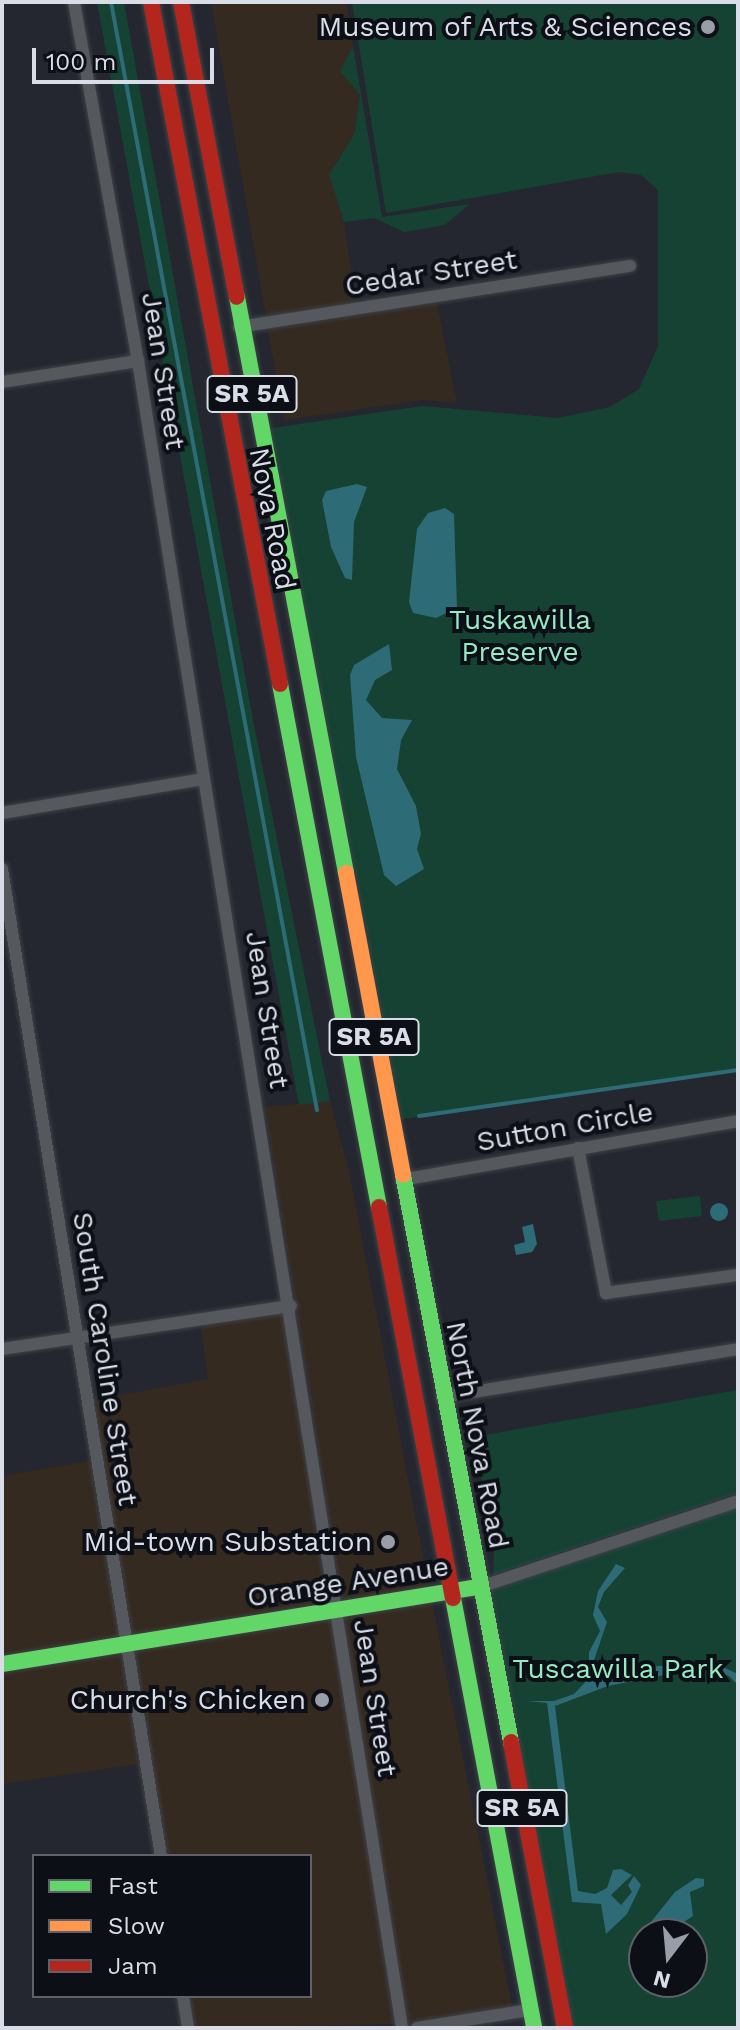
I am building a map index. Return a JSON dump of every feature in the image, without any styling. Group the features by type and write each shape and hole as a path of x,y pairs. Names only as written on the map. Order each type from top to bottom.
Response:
{"main road":[{"name":"Nova Road","path":"151,2 309,857"},
{"name":"Nova Road","path":"181,2 339,852"},
{"path":"203,292 220,315 239,327"},
{"path":"262,605 281,633 300,647"},
{"path":"271,650 286,660 309,694"},
{"name":"North Nova Road","path":"339,852 565,2028"},
{"name":"North Nova Road","path":"309,857 534,2028"},
{"path":"364,1145 401,1180"},
{"path":"373,1192 390,1201 409,1223"},
{"name":"Orange Avenue","path":"2,1664 480,1587"}],"street":[{"name":"Jean Street","path":"74,2 138,361 291,1306 402,2028"},
{"name":"Cedar Street","path":"239,327 630,266"},
{"path":"2,382 138,361"},
{"path":"2,813 204,779"},
{"name":"South Caroline Street","path":"2,869 161,1854"},
{"name":"Sutton Circle","path":"401,1180 738,1121"},
{"path":"578,1148 606,1293 738,1275"},
{"path":"2,1349 291,1306"},
{"path":"442,1397 738,1349"},
{"name":"Orange Avenue","path":"480,1587 738,1501"},
{"path":"183,1998 188,2028"},
{"path":"417,2028 530,2010"}],"shaded area":[{"path":"211,2 346,2 353,46 340,71 360,95 354,134 329,175 344,222 356,302 266,316"},
{"path":"437,303 457,403 422,400 284,420 268,330"},
{"path":"330,1101 349,1171 429,1588 342,1602 265,1107"},
{"path":"285,1313 329,1604 132,1636 94,1400 208,1379 201,1326"},
{"path":"89,1452 120,1638 2,1657 2,1476 90,1461"},
{"path":"432,1602 512,2006 408,2023 344,1616"},
{"path":"331,1618 395,2024 195,2028 190,1998 312,1998 312,1854 167,1854 134,1649"},
{"path":"122,1651 154,1854 138,1764 2,1784 2,1671"}],"green space":[{"path":"97,2 124,2 253,720 330,1101 299,1105"},
{"name":"Tuskawilla Preserve","path":"352,2 738,2 738,1070 390,1121 259,430 422,406 558,418 610,407 639,389 658,346 658,190 641,175 619,172 386,213"},
{"path":"353,46 382,217 470,204 445,225 404,232 374,218 344,222 329,175 354,134 360,95 340,71"},
{"path":"700,1196 702,1216 659,1221 656,1201"},
{"path":"738,1390 738,1493 493,1575 494,1541 473,1437"},
{"name":"Tuscawilla Park","path":"738,1501 738,2028 565,2028 480,1587"}],"water":[{"path":"357,484 367,487 354,522 352,580 345,578 331,547 322,500 326,491"},
{"path":"445,508 454,514 457,608 436,618 413,613 409,602 417,529 428,513"},
{"path":"389,644 392,670 375,680 366,700 382,718 412,720 401,740 397,769 416,806 421,834 417,849 424,869 396,886 384,875 356,757 350,675 354,665"},
{"path":"719,1203 728,1212 719,1221 710,1212"},
{"path":"533,1224 537,1244 532,1252 516,1255 514,1245 525,1242 522,1227"},
{"path":"616,1564 625,1568 604,1592 598,1607 607,1622 592,1666 596,1680 646,1667 712,1662 738,1674 738,1685 729,1676 700,1668 608,1686 555,1706 578,1891 595,1894 607,1888 613,1870 621,1869 632,1875 611,1895 621,1905 632,1892 628,1885 634,1876 641,1885 627,1914 606,1934 601,1904 572,1902 547,1703 527,1701 554,1701 574,1694 589,1678 589,1652 600,1631 593,1615 598,1591"},
{"path":"696,1878 704,1879 704,1886 690,1892 693,1916 654,1918 675,1892"}],"waterway":[{"path":"111,2 317,1110"},
{"path":"419,1116 738,1070"}],"traffic: fast":[{"path":"237,297 346,873"},
{"path":"280,684 379,1207"},
{"path":"403,1175 511,1742"},
{"path":"2,1664 480,1587"},
{"path":"453,1598 534,2028"}],"traffic: slow":[{"path":"346,873 403,1175"}],"traffic: jam":[{"path":"151,2 280,684"},
{"path":"181,2 237,297"},
{"path":"379,1207 453,1598"},
{"path":"511,1742 565,2028"}],"place":[{"name":"Museum of Arts & Sciences","path":"708,27"},
{"name":"Mid-town Substation","path":"388,1542"},
{"name":"Church's Chicken","path":"322,1700"}]}
